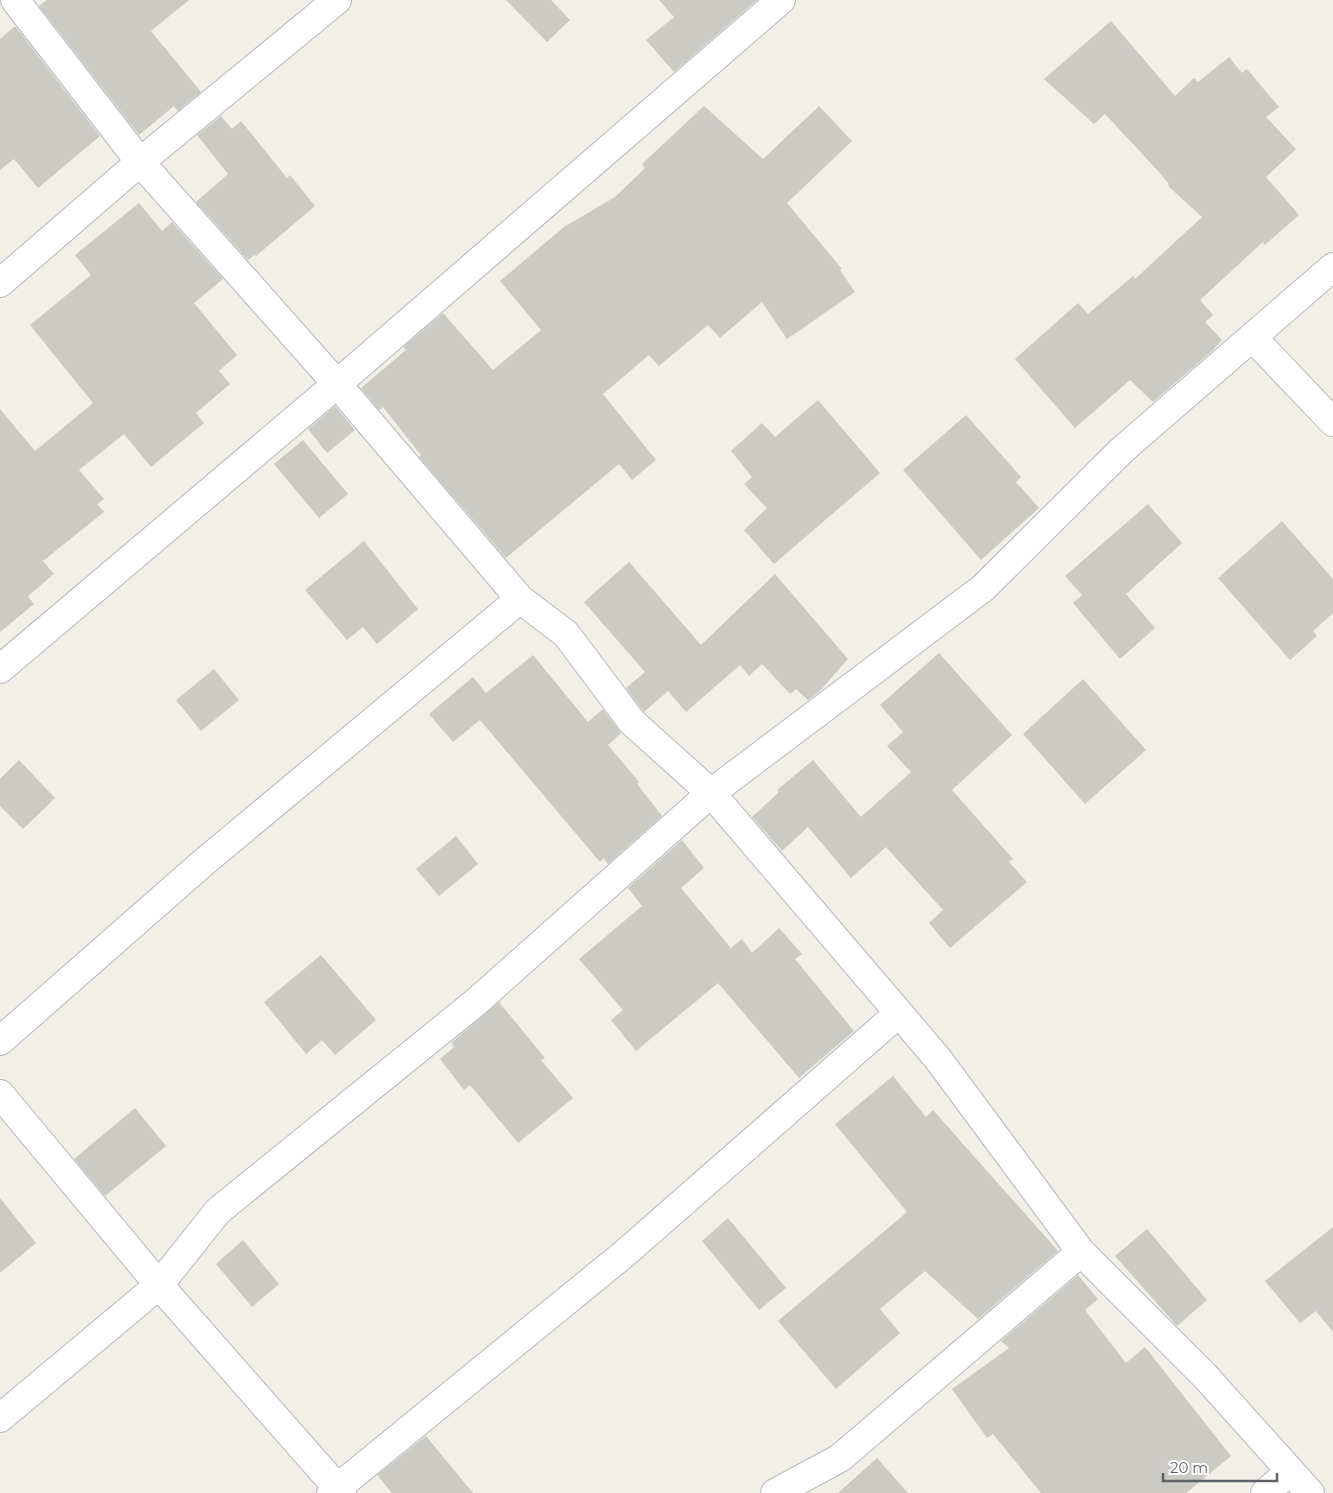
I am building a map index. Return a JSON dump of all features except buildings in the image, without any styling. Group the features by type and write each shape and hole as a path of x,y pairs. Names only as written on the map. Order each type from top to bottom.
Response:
{"street":[{"path":"15,0 140,162 336,384 520,599 566,634 632,722 711,793 899,1013 938,1059 1081,1252 1205,1376 1310,1493"},
{"path":"0,283 140,162 337,0"},
{"path":"0,669 336,384 781,0"},
{"path":"0,1418 159,1285 218,1211 476,1002 711,793 983,588 1122,450 1333,267"},
{"path":"1252,337 1333,422"},
{"path":"0,1041 204,862 520,599"},
{"path":"0,1094 159,1285 337,1491 624,1254 899,1013"},
{"path":"775,1493 840,1458 1081,1252"},
{"path":"1265,1493 1290,1471"}]}
